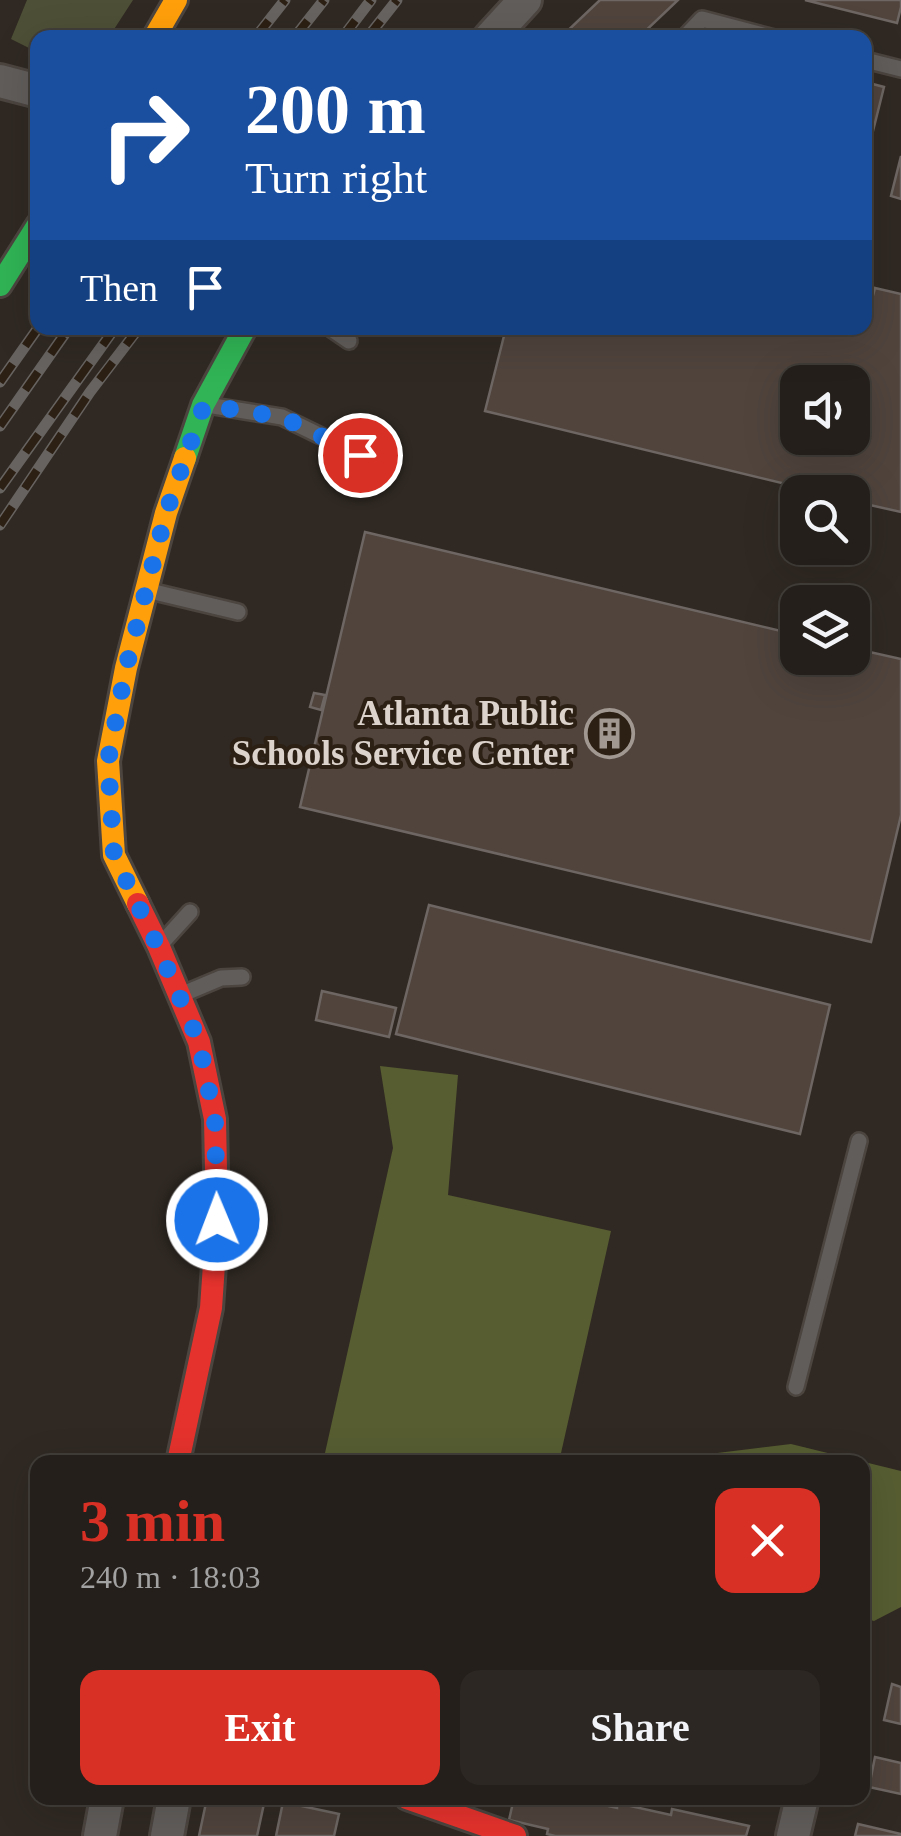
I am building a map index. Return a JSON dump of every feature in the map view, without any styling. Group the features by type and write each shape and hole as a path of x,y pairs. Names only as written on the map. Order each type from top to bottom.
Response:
{"street":[{"path":"159,30 176,0"},
{"path":"497,30 525,0"},
{"path":"0,81 30,88"},
{"path":"0,285 30,238"},
{"path":"180,1455 211,1308 217,1220 215,1120 199,1042 114,855 108,761 126,668 166,513 204,405 241,335"},
{"path":"100,1836 106,1805"},
{"path":"167,1836 173,1805"},
{"path":"427,1805 514,1836"},
{"path":"793,1836 800,1805"}],"lane":[{"path":"692,30 702,19 744,30"},
{"path":"872,62 901,69"},
{"path":"340,335 349,342"},
{"path":"204,405 282,417 360,455 380,460"},
{"path":"146,590 238,612"},
{"path":"158,947 190,912"},
{"path":"179,995 222,978 242,977"},
{"path":"796,1387 859,1141"}],"green space":[{"path":"27,0 133,0 114,30 30,30 30,48 11,39"},
{"path":"380,1066 458,1075 448,1195 611,1231 561,1455 325,1455 393,1148"},
{"path":"791,1444 836,1455 701,1455"},
{"path":"870,1463 901,1471 901,1607 870,1620"}],"building":[{"path":"600,0 678,0 646,30 568,30"},
{"path":"805,0 901,0 901,7 897,23"},
{"path":"872,84 884,87 872,135"},
{"path":"901,156 901,199 891,196"},
{"path":"875,288 901,294 901,512 870,505 870,475 780,475 780,483 485,411 504,335 872,335"},
{"name":"Atlanta Public Schools Service Center","path":"365,532 780,631 780,675 870,675 870,652 901,659 901,815 871,942 300,807"},
{"path":"314,693 325,695 321,710 310,707"},
{"path":"429,905 830,1005 800,1134 396,1034"},
{"path":"322,991 396,1008 389,1037 316,1020"},
{"path":"892,1684 901,1687 901,1724 884,1720"},
{"path":"875,1757 901,1763 901,1794 870,1787"},
{"path":"206,1805 264,1805 257,1836 199,1836"},
{"path":"282,1805 339,1814 334,1836 276,1836"},
{"path":"512,1805 626,1805 671,1815 672,1809 749,1826 746,1836 555,1836 547,1834 548,1829 509,1820"},
{"path":"858,1824 901,1834 901,1836 855,1836"}],"railway":[{"path":"261,30 285,0"},
{"path":"300,30 324,0"},
{"path":"348,30 371,0"},
{"path":"373,30 397,0"},
{"path":"0,382 33,335"},
{"path":"0,426 64,335"},
{"path":"0,488 110,335"},
{"path":"0,525 134,335"}],"traffic: fast":[{"path":"0,285 30,238"},
{"path":"185,458 203,405 241,335"}],"traffic: slow":[{"path":"159,30 176,0"},
{"path":"138,904 114,855 108,761 126,668 166,513 185,458"}],"traffic: jam":[{"path":"138,904 199,1042 215,1119 217,1221 211,1308 180,1455"},
{"path":"427,1805 515,1836"}],"place":[{"name":"Atlanta Public Schools Service Center","path":"609,733"}],"route":[{"path":"217,1220 215,1120 199,1042 114,855 108,761 126,668 166,513 204,405 282,417 360,455"}]}
